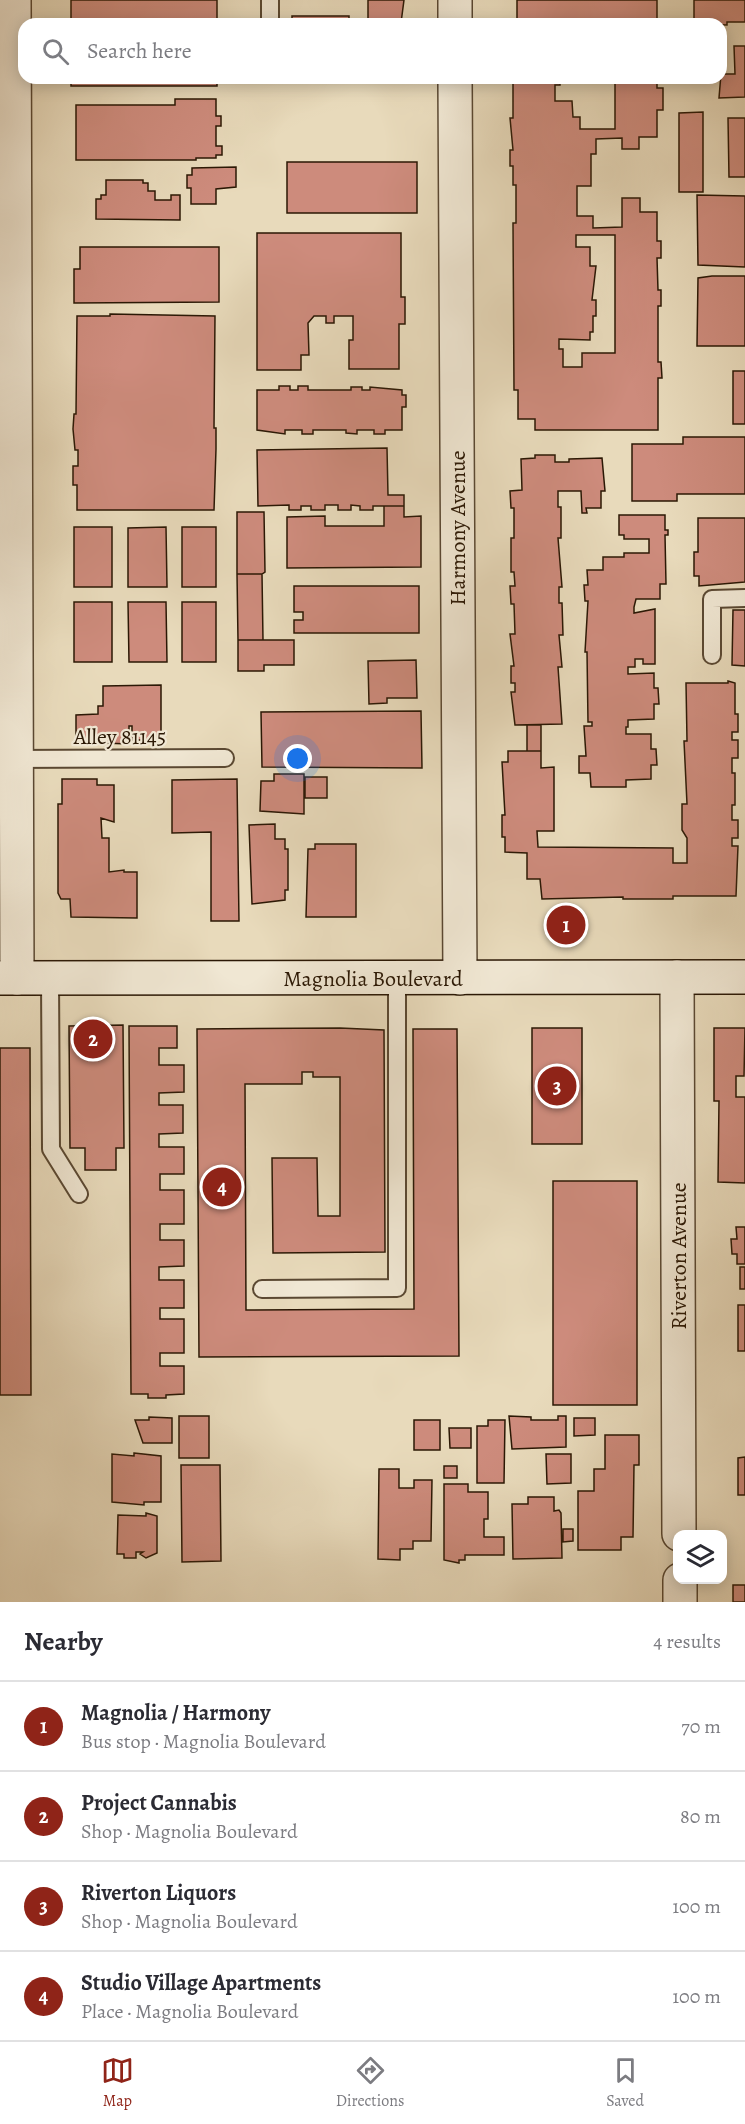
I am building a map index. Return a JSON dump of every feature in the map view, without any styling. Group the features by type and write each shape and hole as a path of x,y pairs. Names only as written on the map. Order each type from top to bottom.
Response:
{"street":[{"path":"8,978 7,759 14,0"},
{"path":"454,0 455,18"},
{"name":"Harmony Avenue","path":"455,84 460,978"},
{"name":"Riverton Avenue","path":"676,977 680,1530"},
{"name":"Magnolia Boulevard","path":"8,978 745,977"},
{"path":"680,1584 680,1602"}],"lane":[{"path":"270,0 270,18"},
{"path":"712,655 712,599 745,598"},
{"name":"Alley 81145","path":"7,759 225,758"},
{"path":"50,978 51,1149 79,1194"},
{"path":"262,1289 397,1288 397,978"}],"building":[{"path":"71,0 217,0 217,18 71,18"},
{"path":"368,0 404,0 402,18 368,18"},
{"path":"517,0 657,0 657,18 517,18"},
{"path":"694,0 745,0 745,22 727,22 727,18 694,18"},
{"path":"292,16 349,16 349,18 292,18"},
{"path":"734,46 745,46 745,97 719,98 720,84 727,84 727,74 735,74"},
{"path":"71,84 217,84 217,86 71,86"},
{"path":"513,84 560,84 555,85 555,101 572,101 573,117 580,117 580,129 615,129 615,84 657,84 657,88 663,88 663,110 657,110 657,137 639,137 639,149 622,149 622,138 596,139 596,154 591,154 591,186 577,186 577,216 593,216 593,228 622,227 622,198 640,198 640,212 657,212 657,241 661,241 661,258 657,258 658,290 661,290 661,306 658,306 658,362 661,362 662,378 658,378 658,430 535,430 535,419 518,419 518,390 514,390 513,223 516,223 516,185 513,185 513,166 510,166 510,150 513,150 510,118 513,118","holes":["576,235 615,235 615,353 582,353 582,367 563,367 563,349 559,349 559,339 590,340 590,332 593,332 593,316 596,316 596,300 592,300 596,266 590,266 590,247 576,247"]},
{"path":"175,99 216,99 216,116 221,116 221,126 216,126 216,146 222,146 222,155 216,155 216,158 196,158 196,160 76,160 76,105 175,105"},
{"path":"703,112 703,192 679,192 679,113"},
{"path":"728,118 745,118 745,177 729,177"},
{"path":"287,162 417,162 417,213 287,213"},
{"path":"236,167 236,187 216,189 216,204 191,204 191,188 187,188 187,175 192,175 192,168"},
{"path":"106,180 143,180 143,183 148,183 148,191 155,191 155,200 171,200 171,195 180,195 180,220 96,219 96,199 101,199 101,195 106,195"},
{"path":"697,195 745,196 745,267 698,265"},
{"path":"257,233 401,233 401,297 405,297 405,324 399,324 399,369 349,369 349,340 353,340 353,316 334,316 334,323 326,323 326,316 314,316 308,323 309,355 301,355 301,370 257,370"},
{"path":"80,247 219,247 219,302 74,303 74,269 80,269"},
{"path":"745,276 745,346 697,346 698,278"},
{"path":"110,314 215,316 214,510 77,510 77,485 73,485 73,466 78,466 78,450 75,450 73,429 74,414 76,414 77,316 110,316"},
{"path":"733,371 745,371 745,424 733,424"},
{"path":"279,386 290,386 290,390 298,390 298,386 308,386 308,390 351,390 351,387 362,387 362,390 370,390 370,387 402,390 402,395 406,395 406,407 402,407 402,430 385,430 385,434 374,434 374,430 357,430 357,434 346,433 346,430 313,430 313,434 302,434 302,430 285,430 285,434 257,430 257,390 279,390"},
{"path":"683,437 745,437 745,494 677,494 677,501 632,501 632,444 683,444"},
{"path":"387,448 388,495 404,495 404,506 373,506 373,510 360,510 360,506 351,505 351,510 338,510 338,505 325,505 325,510 311,510 311,506 301,506 301,510 289,510 289,505 258,506 257,450"},
{"path":"535,455 555,455 555,462 569,462 569,459 602,458 605,491 601,491 601,508 586,508 587,513 582,513 581,491 558,491 558,507 561,507 561,538 558,538 562,587 559,587 559,603 562,603 563,635 559,635 562,667 558,667 562,724 515,725 511,692 515,692 515,683 511,683 511,666 514,666 510,634 515,634 514,604 511,604 510,586 515,586 514,572 511,572 514,508 511,508 510,491 522,490 521,459 535,458"},
{"path":"384,506 404,506 404,517 421,516 421,567 287,568 287,517 325,516 325,526 384,526"},
{"path":"237,512 264,512 265,572 262,574 237,574"},
{"path":"619,515 665,515 665,530 668,530 668,535 665,535 666,584 660,584 660,599 636,599 634,607 634,613 655,609 655,664 643,664 643,659 635,659 635,667 628,667 628,674 654,673 654,688 658,688 659,704 654,704 654,719 628,720 626,734 651,734 651,749 656,749 657,765 651,765 651,779 626,780 626,787 591,787 590,773 579,773 579,756 586,756 584,726 592,726 592,722 588,722 587,652 585,652 588,601 585,601 584,585 588,585 587,570 603,570 603,557 624,557 624,553 649,553 649,539 624,539 624,535 619,535"},
{"path":"698,518 745,518 745,582 699,586 699,576 694,576 694,552 698,552"},
{"path":"74,527 112,527 112,587 74,587"},
{"path":"166,527 167,587 128,587 128,528"},
{"path":"182,527 216,527 216,587 182,587"},
{"path":"237,574 262,574 263,640 238,640"},
{"path":"294,586 419,586 419,633 294,633 294,620 303,620 303,612 294,612"},
{"path":"74,602 112,602 112,662 74,662"},
{"path":"128,602 166,602 167,662 129,662"},
{"path":"182,602 216,602 216,662 182,662"},
{"path":"733,610 745,610 745,666 732,665"},
{"path":"238,640 294,640 294,665 264,665 264,671 238,671"},
{"path":"416,660 417,698 387,698 387,703 369,704 368,661"},
{"path":"728,681 735,683 735,714 738,714 738,732 732,732 732,740 738,740 738,758 732,758 732,773 735,773 735,805 732,805 732,820 738,820 738,838 732,838 732,846 738,846 736,896 673,896 673,899 623,899 623,897 542,899 540,879 527,879 527,853 505,852 505,837 502,837 502,815 505,815 502,762 508,762 508,751 541,751 541,768 554,767 554,831 537,831 538,847 673,848 673,863 687,863 687,838 682,830 682,804 687,804 684,741 687,741 686,683 728,683"},
{"path":"161,685 161,740 132,740 132,726 129,726 129,744 76,742 76,715 98,714 98,706 103,706 103,686"},
{"path":"421,711 422,768 262,767 261,712"},
{"path":"527,725 541,725 541,751 527,751"},
{"path":"274,774 304,774 304,814 260,811 261,781 274,781"},
{"path":"305,777 327,777 327,798 305,798"},
{"path":"62,779 97,779 97,785 114,785 114,822 101,818 102,838 109,838 109,872 124,870 124,872 137,872 137,918 71,917 70,899 61,899 58,893 58,804 62,804"},
{"path":"237,779 239,921 211,921 211,832 172,833 172,780"},
{"path":"275,824 275,839 285,839 285,849 288,849 288,890 285,890 285,900 252,904 249,825"},
{"path":"315,844 356,844 356,917 306,917 308,849 315,849"},
{"path":"123,1025 124,1148 116,1148 116,1170 85,1170 85,1148 70,1148 69,1026"},
{"path":"129,1026 177,1026 177,1048 159,1048 159,1065 184,1065 184,1092 159,1093 159,1105 183,1105 183,1133 159,1134 159,1147 184,1147 184,1174 160,1174 160,1190 184,1190 184,1224 160,1224 160,1240 184,1240 184,1266 159,1267 159,1280 184,1280 184,1308 160,1308 160,1319 184,1319 184,1353 160,1353 160,1366 184,1366 184,1394 166,1395 166,1398 148,1398 148,1394 131,1394"},
{"path":"532,1028 582,1028 582,1144 532,1144"},
{"path":"714,1028 745,1028 744,1076 736,1076 736,1097 745,1097 745,1183 718,1182 719,1101 714,1101"},
{"path":"197,1029 384,1030 385,1252 273,1253 272,1158 317,1158 318,1216 340,1216 340,1077 313,1077 313,1072 302,1072 302,1084 245,1084 246,1310 414,1309 413,1029 457,1029 459,1356 199,1357"},
{"path":"0,1048 30,1048 31,1395 0,1395"},
{"path":"553,1181 637,1181 637,1405 553,1405"},
{"path":"736,1227 745,1227 745,1264 737,1264 737,1254 732,1254 731,1239 737,1239"},
{"path":"740,1267 745,1267 745,1289 740,1289"},
{"path":"738,1305 745,1305 745,1351 738,1351"},
{"path":"179,1416 209,1416 209,1458 179,1458"},
{"path":"509,1416 531,1417 531,1420 558,1420 558,1416 566,1416 566,1447 512,1449"},
{"path":"149,1417 172,1418 172,1443 143,1443 135,1420 149,1420"},
{"path":"574,1418 595,1418 595,1435 574,1436"},
{"path":"414,1420 440,1420 440,1450 414,1450"},
{"path":"488,1420 505,1420 504,1483 477,1483 477,1426 488,1426"},
{"path":"449,1428 471,1428 471,1448 450,1448"},
{"path":"605,1435 639,1435 639,1465 634,1465 633,1537 621,1537 621,1550 578,1550 578,1491 594,1491 594,1469 605,1469"},
{"path":"134,1453 161,1456 161,1502 144,1502 144,1505 112,1502 112,1454 134,1456"},
{"path":"546,1454 571,1454 571,1483 547,1484"},
{"path":"745,1457 745,1495 738,1495 738,1458"},
{"path":"181,1465 220,1465 221,1561 182,1562"},
{"path":"444,1466 457,1466 457,1478 444,1478"},
{"path":"379,1469 399,1469 399,1488 414,1488 414,1480 432,1480 431,1541 413,1541 413,1549 400,1549 400,1560 378,1559"},
{"path":"444,1484 468,1484 468,1492 488,1492 488,1519 484,1519 484,1537 504,1537 504,1555 465,1555 465,1560 459,1560 459,1563 444,1560"},
{"path":"528,1497 554,1497 554,1511 559,1510 561,1513 562,1558 513,1559 512,1504 528,1504"},
{"path":"146,1513 157,1516 157,1553 146,1558 140,1554 143,1552 136,1552 136,1558 124,1558 124,1554 117,1554 118,1515 146,1516"},
{"path":"563,1529 573,1529 573,1541 563,1542"},
{"path":"733,1585 745,1585 745,1602 733,1602"}],"place":[{"name":"Magnolia / Harmony","path":"566,925"},
{"name":"Project Cannabis","path":"93,1039"},
{"name":"Riverton Liquors","path":"557,1086"},
{"name":"Studio Village Apartments","path":"222,1187"}]}
